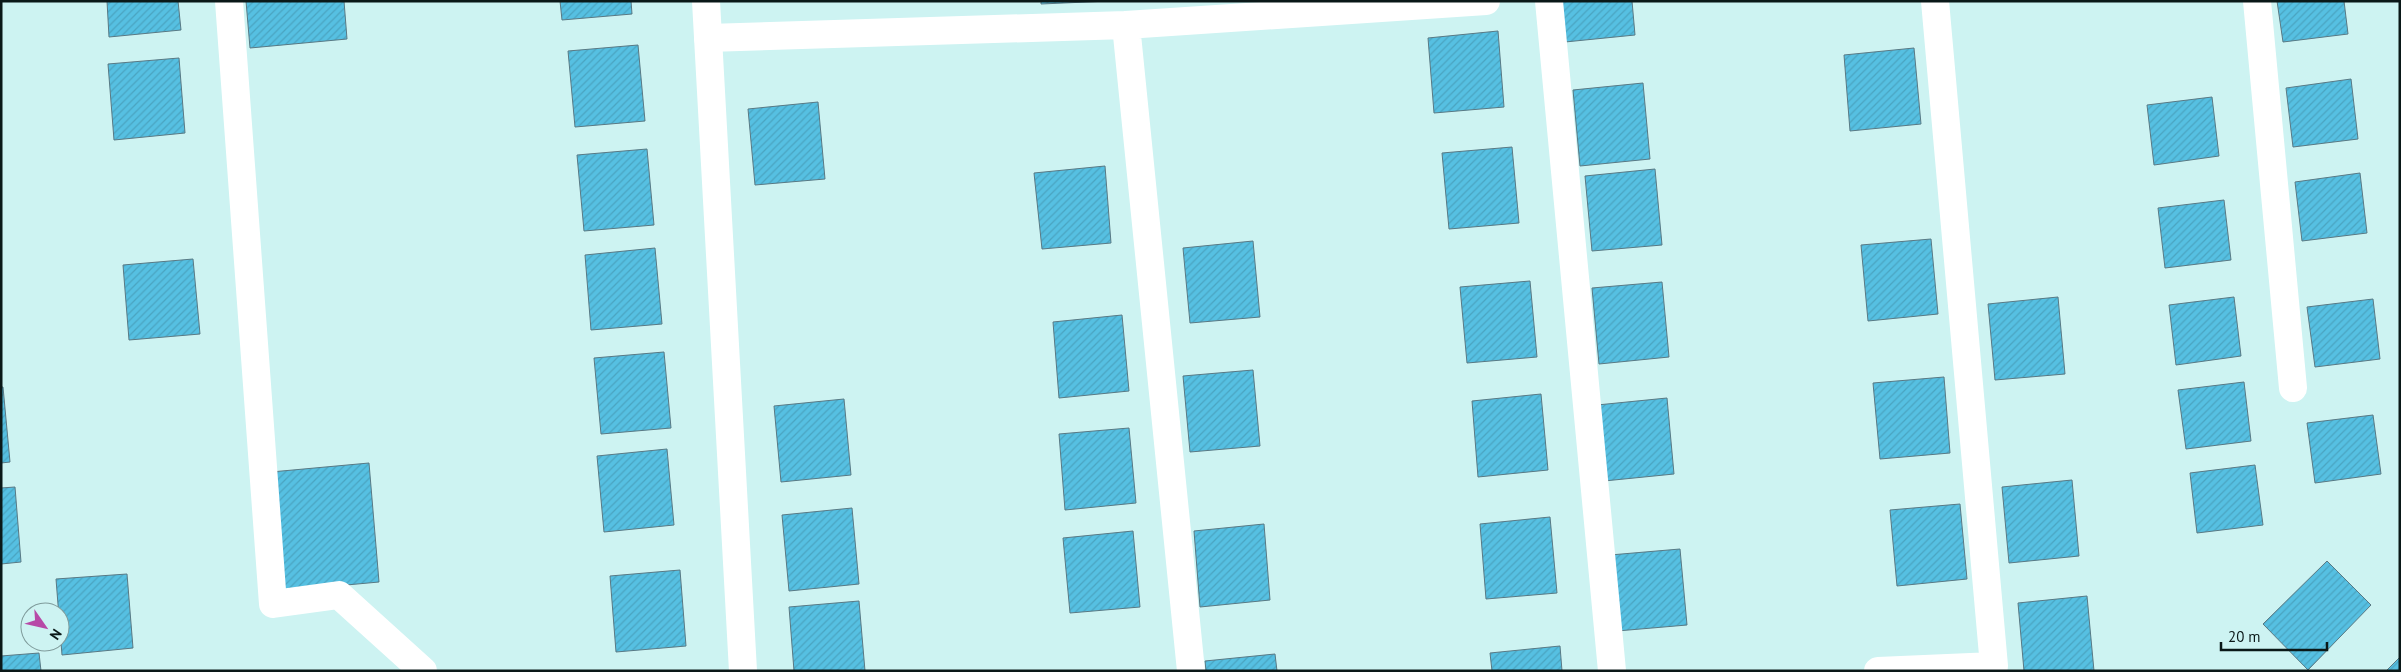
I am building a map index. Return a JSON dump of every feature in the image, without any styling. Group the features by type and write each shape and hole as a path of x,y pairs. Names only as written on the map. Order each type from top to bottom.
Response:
{"street":[{"path":"229,1 273,604 339,595 423,671"},
{"path":"706,1 743,671"},
{"path":"708,38 1126,25 1180,11 1486,1"},
{"path":"1549,1 1612,671"},
{"path":"1878,671 1994,666 1935,1"},
{"path":"2257,1 2292,388"},
{"path":"1126,25 1191,671"}],"building":[{"path":"107,1 178,1 181,30 109,37"},
{"path":"246,1 344,1 347,39 250,48"},
{"path":"560,1 631,1 632,14 562,20"},
{"path":"1041,1 1109,1 1041,4"},
{"path":"1562,1 1632,1 1635,35 1565,42"},
{"path":"2277,1 2344,1 2348,34 2283,42"},
{"path":"1498,31 1504,107 1434,113 1428,38"},
{"path":"638,45 645,121 575,127 568,51"},
{"path":"1914,48 1921,124 1850,131 1844,55"},
{"path":"179,58 185,133 114,140 108,64"},
{"path":"2351,79 2358,139 2293,147 2286,88"},
{"path":"1643,83 1650,159 1580,166 1573,90"},
{"path":"2212,97 2219,156 2154,165 2147,105"},
{"path":"818,102 825,179 755,185 748,109"},
{"path":"1512,147 1519,223 1449,229 1442,153"},
{"path":"647,149 654,225 584,231 577,155"},
{"path":"1105,166 1111,243 1042,249 1034,173"},
{"path":"1655,169 1662,245 1592,251 1585,176"},
{"path":"2360,173 2367,233 2302,241 2295,182"},
{"path":"2224,200 2231,260 2165,268 2158,208"},
{"path":"1931,239 1938,314 1868,321 1861,245"},
{"path":"1253,241 1260,317 1190,323 1183,248"},
{"path":"655,248 662,324 591,330 585,255"},
{"path":"193,259 200,334 129,340 123,265"},
{"path":"1530,281 1537,357 1467,363 1460,287"},
{"path":"1662,282 1669,357 1599,364 1592,288"},
{"path":"2058,297 2065,374 1995,380 1988,304"},
{"path":"2234,297 2241,356 2176,365 2169,305"},
{"path":"2373,299 2380,359 2315,367 2307,307"},
{"path":"1122,315 1129,391 1059,398 1053,322"},
{"path":"664,352 671,428 601,434 594,358"},
{"path":"1253,370 1260,446 1190,452 1183,376"},
{"path":"1944,377 1950,453 1880,459 1873,383"},
{"path":"2244,382 2251,441 2186,449 2178,390"},
{"path":"1,387 3,387 10,462 1,463"},
{"path":"1541,394 1548,470 1478,477 1472,401"},
{"path":"1667,398 1674,474 1604,481 1597,405"},
{"path":"844,399 851,475 781,482 774,406"},
{"path":"2373,415 2381,474 2315,483 2307,423"},
{"path":"1129,428 1136,503 1065,510 1059,434"},
{"path":"667,449 674,525 604,532 597,456"},
{"path":"369,463 379,582 281,591 271,472"},
{"path":"2255,465 2263,525 2197,533 2190,473"},
{"path":"2072,480 2079,556 2009,563 2002,487"},
{"path":"15,487 21,562 1,564 1,488"},
{"path":"1960,504 1967,579 1897,586 1890,510"},
{"path":"852,508 859,584 789,591 782,515"},
{"path":"1550,517 1557,593 1486,599 1480,524"},
{"path":"1264,524 1270,600 1200,607 1194,531"},
{"path":"1133,531 1140,607 1070,613 1063,538"},
{"path":"1680,549 1687,625 1617,631 1610,555"},
{"path":"2327,561 2371,605 2308,670 2263,624"},
{"path":"680,570 686,646 616,652 610,576"},
{"path":"127,574 133,648 62,655 62,652 70,652 70,602 58,602 56,579"},
{"path":"2087,596 2094,671 2024,671 2018,603"},
{"path":"859,601 865,671 794,671 789,607"},
{"path":"1560,646 1562,671 1492,671 1490,653"},
{"path":"39,653 41,671 1,671 1,656"},
{"path":"1275,654 1277,671 1206,671 1205,661"},
{"path":"2400,657 2400,671 2386,671"}]}
